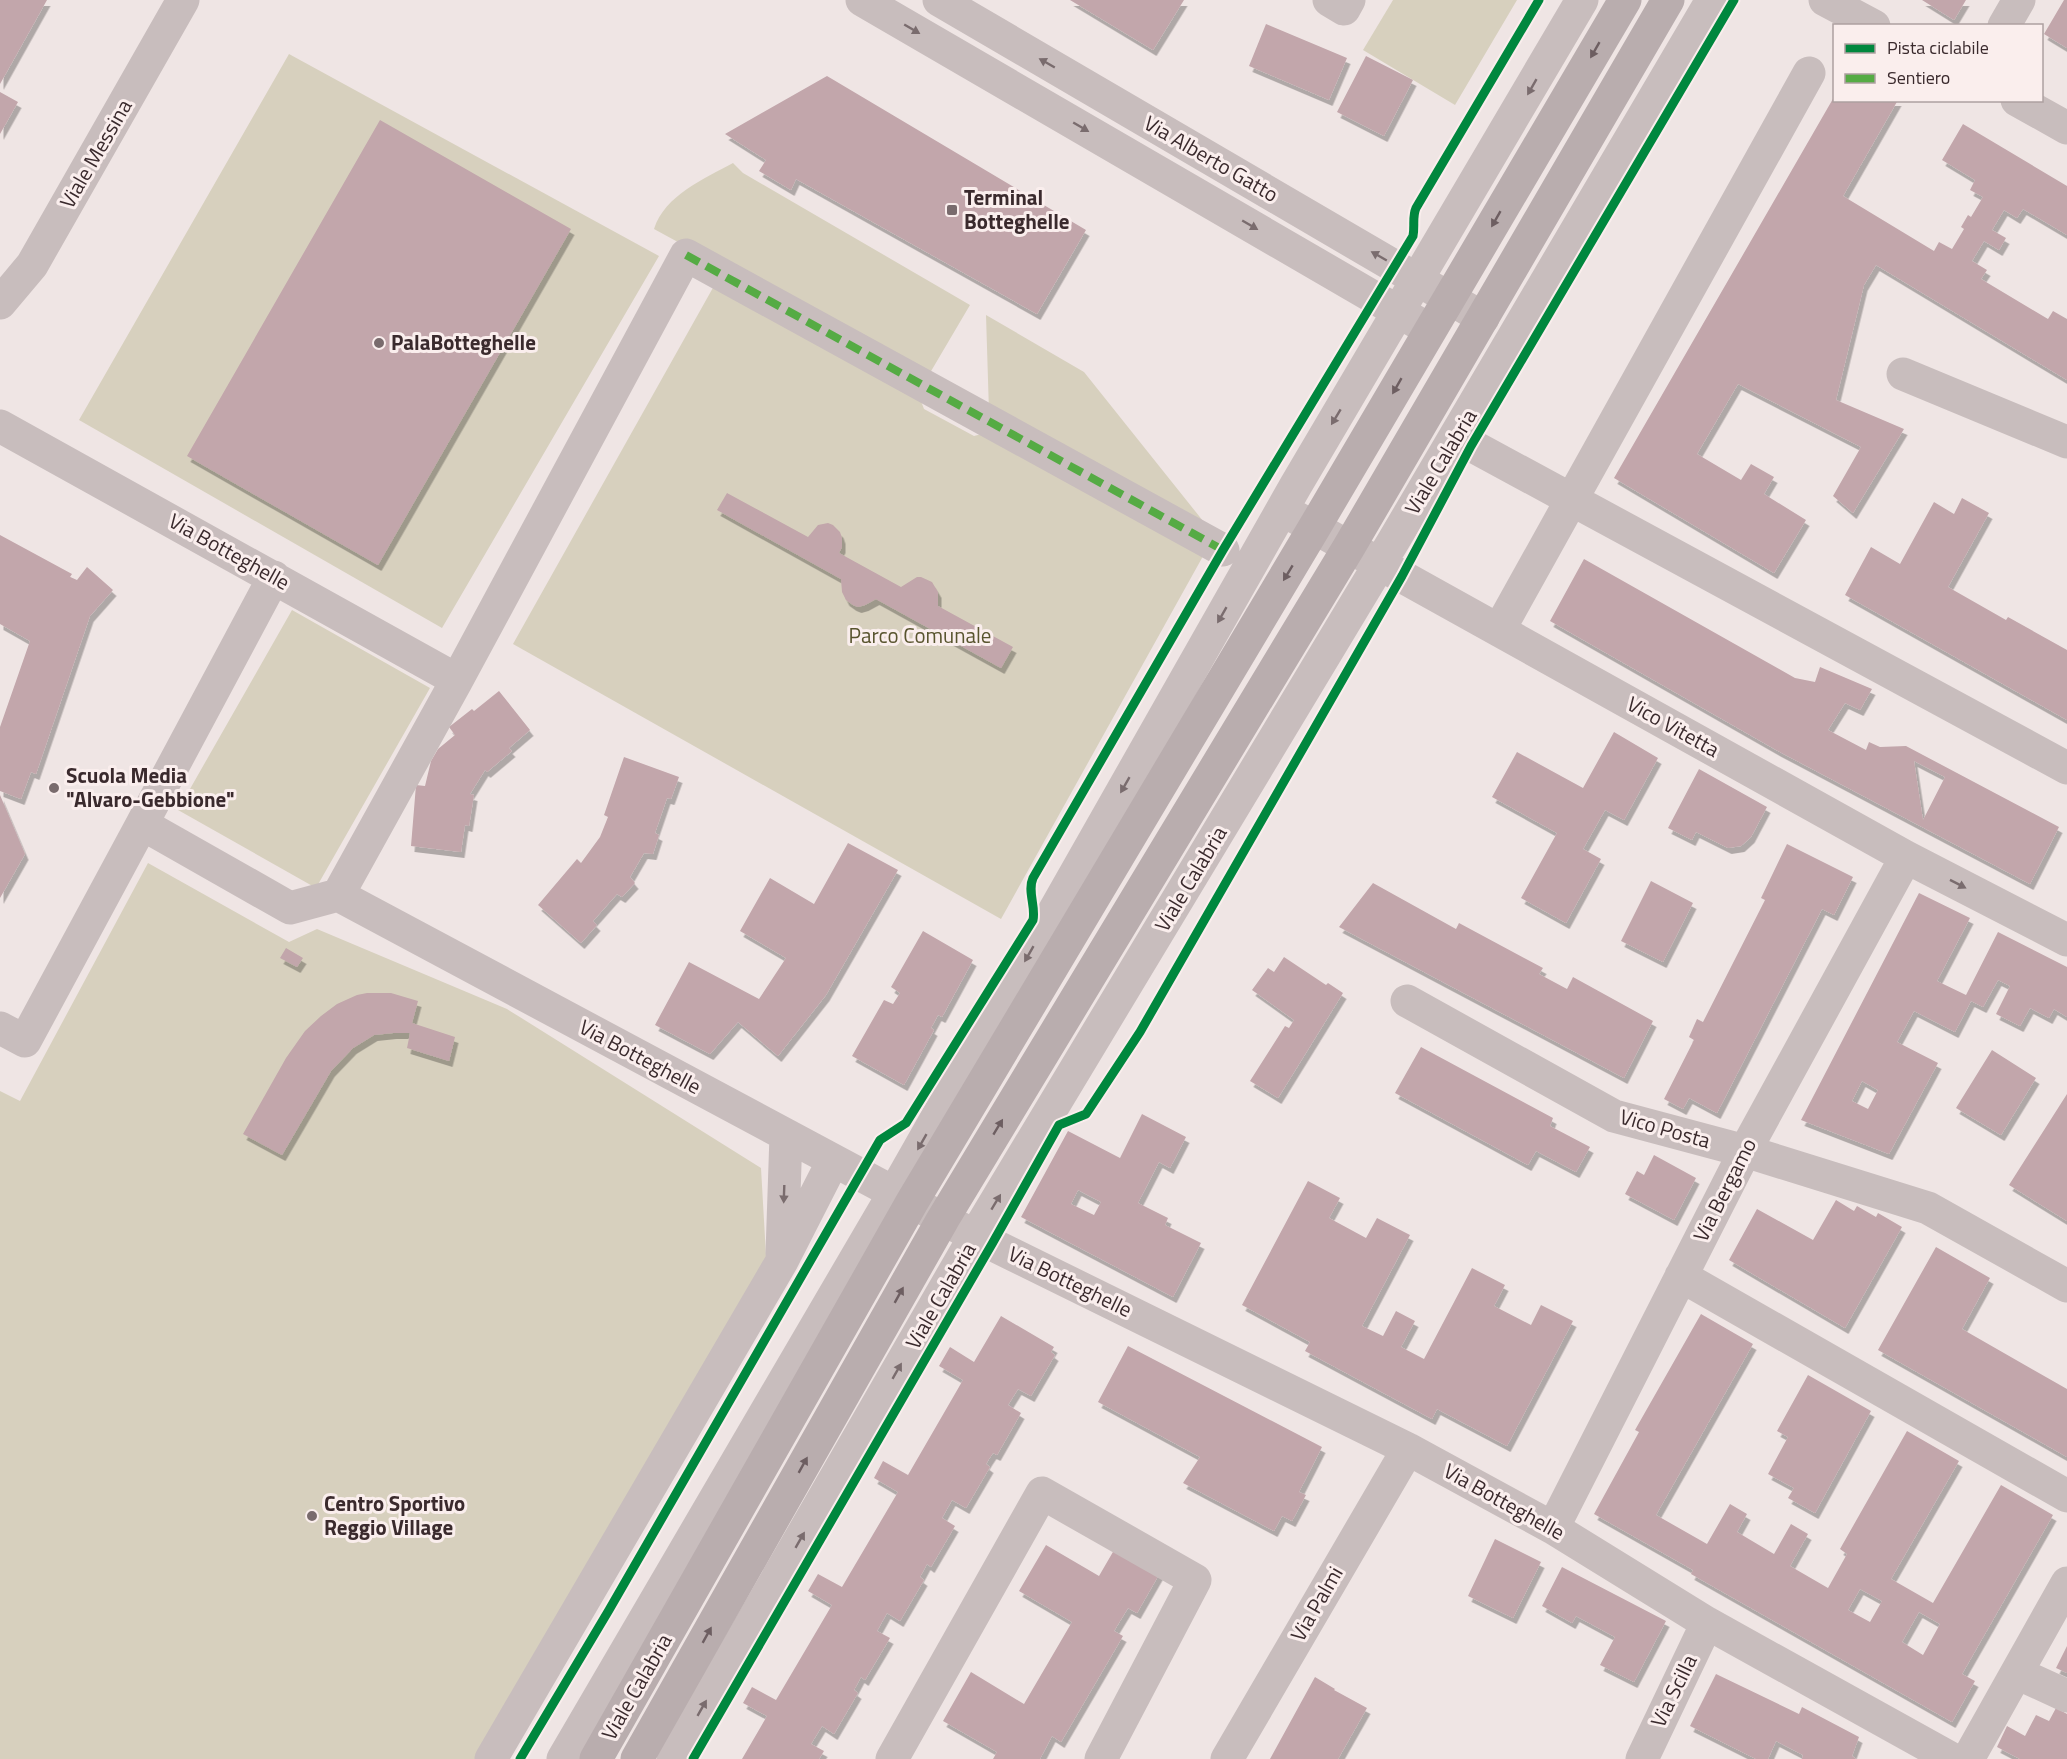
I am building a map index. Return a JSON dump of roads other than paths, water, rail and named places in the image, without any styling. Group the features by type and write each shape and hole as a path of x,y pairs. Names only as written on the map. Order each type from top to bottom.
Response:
{"main road":[{"name":"Viale Calabria","path":"596,1759 903,1197 1314,528 1625,0"},
{"name":"Viale Calabria","path":"637,1759 943,1219 1349,547 1668,0"}],"street":[{"name":"Viale Messina","path":"0,303 32,265 183,0"},
{"path":"862,0 1430,330"},
{"name":"Via Alberto Gatto","path":"939,0 1484,318"},
{"name":"Viale Calabria","path":"563,1759 903,1197 1282,510 1582,0"},
{"name":"Viale Calabria","path":"673,1759 975,1236 1456,437 1712,0"},
{"path":"1825,0 1870,24"},
{"path":"2005,24 2019,0"},
{"path":"1499,630 1809,73"},
{"path":"2021,102 2067,128"},
{"path":"142,824 290,908 338,895 457,680 686,255 1223,549"},
{"path":"1903,374 2067,442"},
{"name":"Via Botteghelle","path":"0,426 457,680"},
{"path":"1456,437 2067,768"},
{"name":"Vico Vitetta","path":"1282,510 1906,857 2066,937"},
{"path":"0,1028 25,1041 274,577"},
{"name":"Via Bergamo","path":"1553,1528 1745,1151 1906,857"},
{"name":"Via Botteghelle","path":"338,895 975,1236 1408,1449 1553,1528 1707,1623 1952,1759"},
{"name":"Vico Posta","path":"1407,1001 1614,1116 1745,1151 1928,1208 2067,1286"},
{"path":"782,1261 786,1135"},
{"path":"491,1759 782,1261 833,1161"},
{"path":"1681,1275 2067,1496"},
{"name":"Via Palmi","path":"1227,1759 1408,1449"},
{"path":"892,1759 1042,1493 1195,1580 1101,1759"},
{"path":"1968,1759 2067,1583"},
{"name":"Via Scilla","path":"1642,1759 1707,1623"},
{"path":"2017,1673 2067,1696"}],"place":[{"name":"Terminal Botteghelle","path":"952,210"},
{"name":"PalaBotteghelle","path":"379,343"},
{"name":"Scuola Media \"Alvaro-Gebbione\"","path":"54,788"},
{"name":"Centro Sportivo Reggio Village","path":"312,1516"}],"park label":[{"name":"Parco Comunale","path":"920,636"}]}
